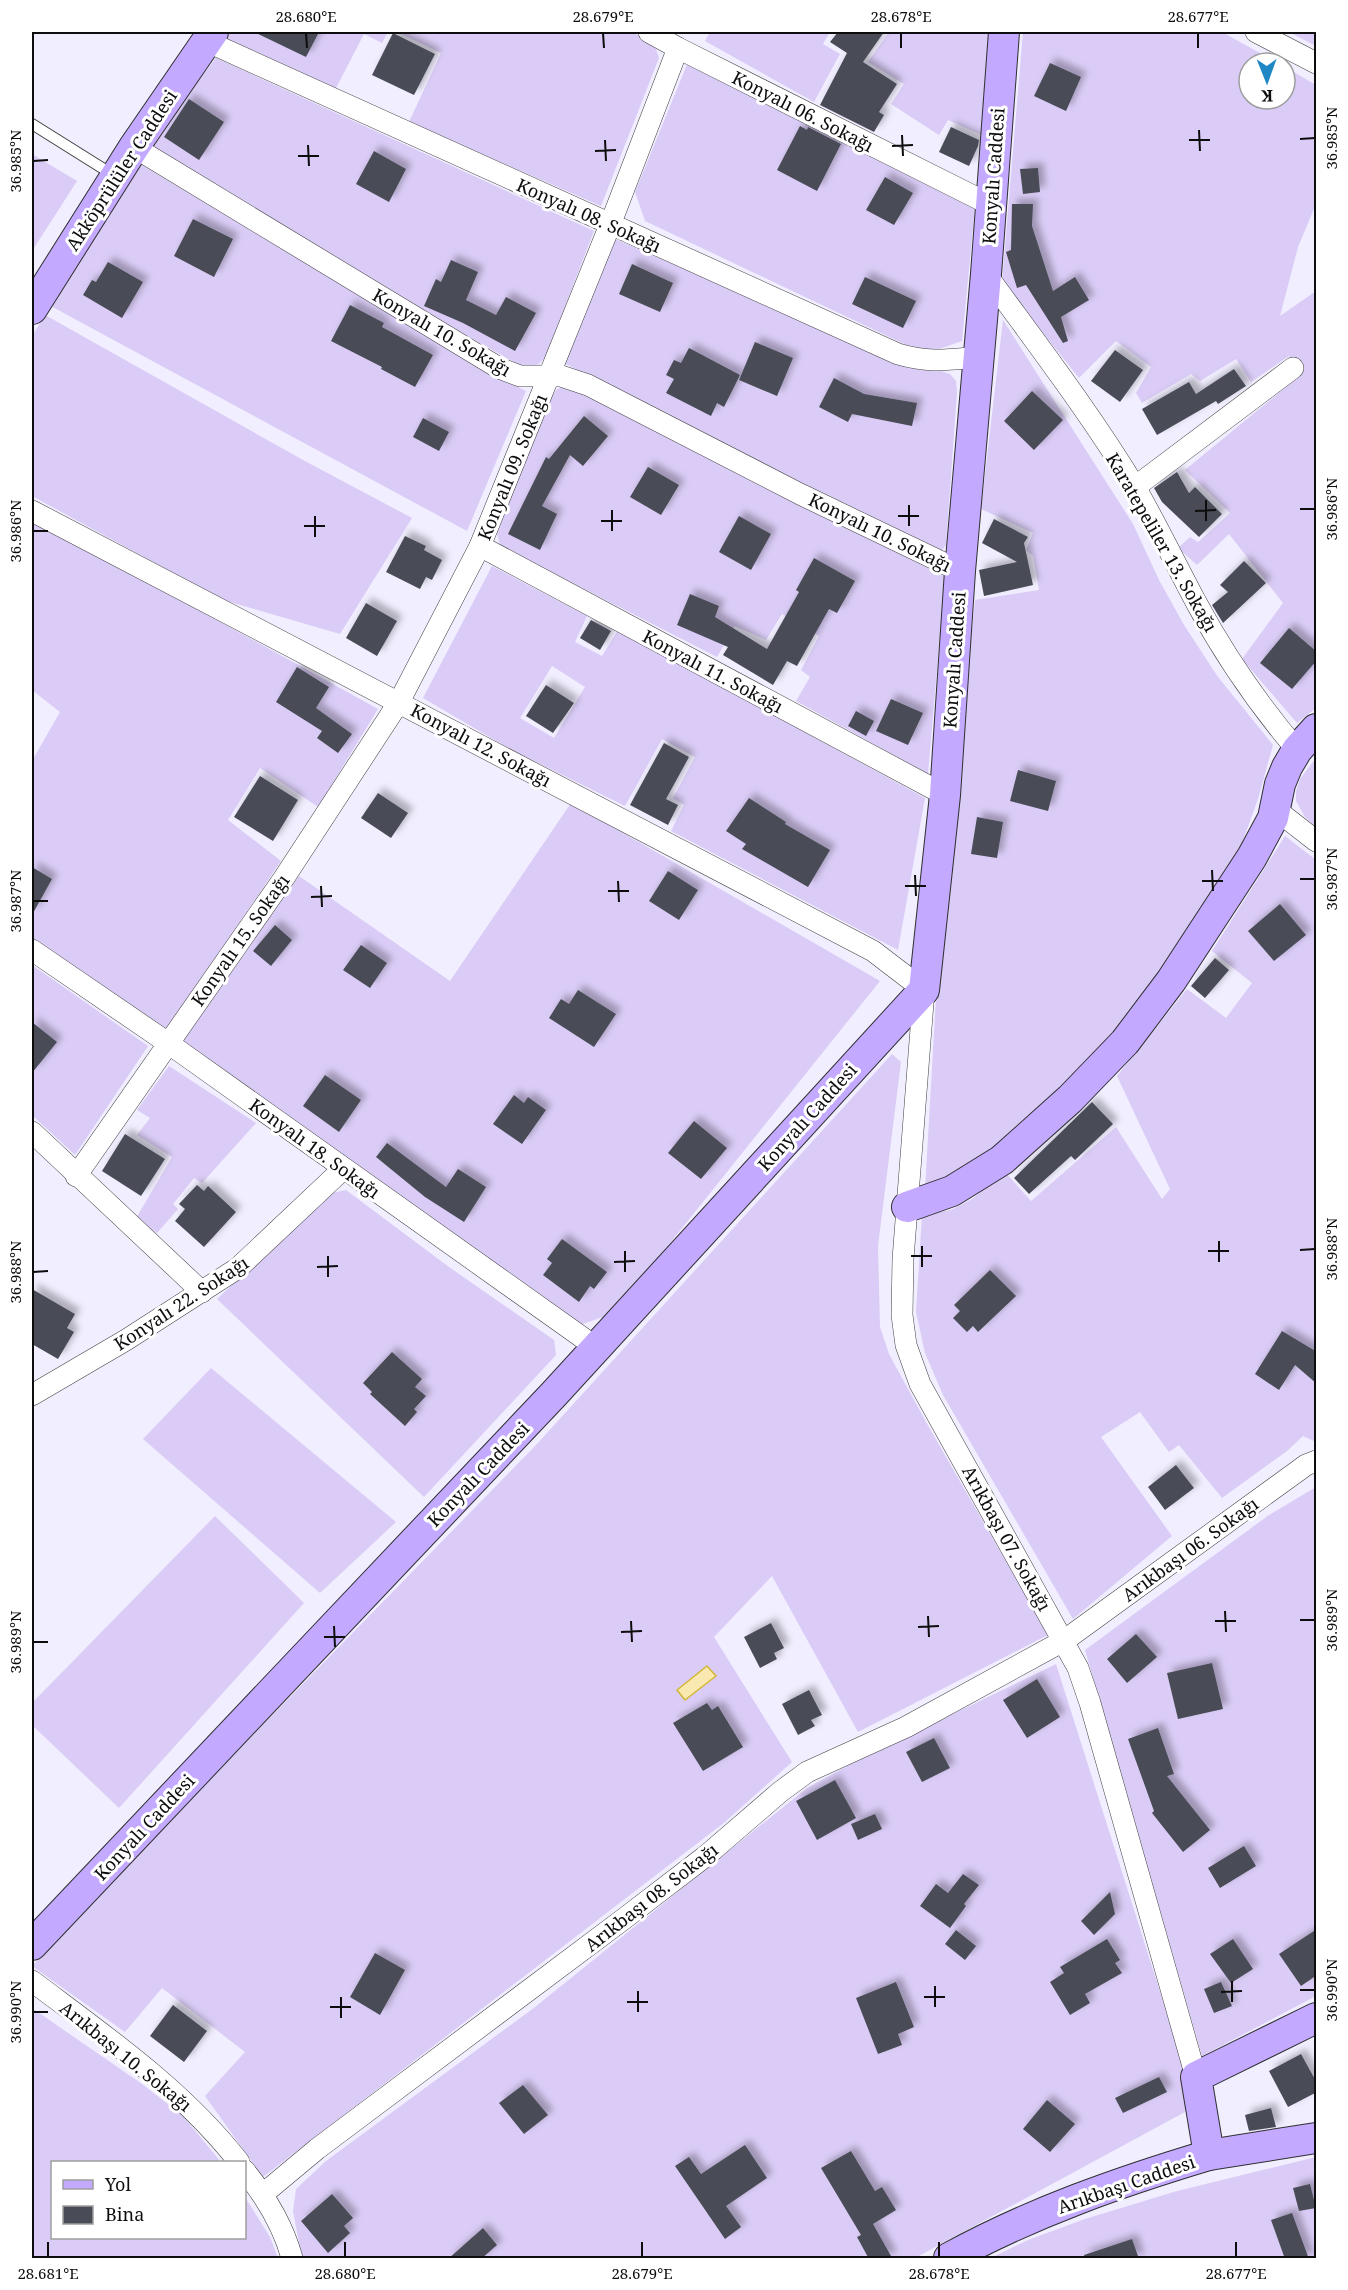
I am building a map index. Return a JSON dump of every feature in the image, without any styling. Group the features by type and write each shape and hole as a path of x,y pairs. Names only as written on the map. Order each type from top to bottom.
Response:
{"street":[{"name":"Konyalı 06. Sokağı","path":"649,32 991,205"},
{"name":"Konyalı Caddesi","path":"32,1945 597,1348 924,990 945,795 960,571 1004,32"},
{"path":"1257,32 1317,63"},
{"name":"Akköprülüler Caddesi","path":"32,309 115,176 210,36"},
{"name":"Konyalı 08. Sokağı","path":"210,36 610,225 898,354 921,360 945,361 978,357"},
{"name":"Konyalı 09. Sokağı","path":"399,702 480,546 610,225 678,48"},
{"name":"Konyalı 10. Sokağı","path":"134,147 499,368 520,376 561,376 588,385 800,494 960,571"},
{"name":"Karatepeliler 13. Sokağı","path":"986,274 1072,393 1135,487 1229,660 1270,719 1307,740"},
{"path":"1135,487 1293,368"},
{"name":"Konyalı 12. Sokağı","path":"32,511 873,951 924,990"},
{"name":"Konyalı 11. Sokağı","path":"480,546 945,795"},
{"name":"Konyalı 15. Sokağı","path":"76,1176 284,878 399,702"},
{"path":"907,1207 952,1191 1002,1160 1063,1106 1103,1066 1142,1020 1177,972 1257,849 1267,832 1280,784 1307,740"},
{"path":"1275,808 1317,841"},
{"name":"Konyalı 18. Sokağı","path":"32,950 168,1043 597,1348"},
{"name":"Arıkbaşı 07. Sokağı","path":"924,990 903,1259 902,1316 906,1345 920,1384 1065,1640 1078,1668 1197,2077"},
{"path":"32,1132 202,1293"},
{"name":"Konyalı 22. Sokağı","path":"32,1395 126,1341 202,1293 253,1255 343,1169"},
{"name":"Arıkbaşı 06. Sokağı","path":"1065,1640 1296,1472 1317,1461"},
{"name":"Arıkbaşı 08. Sokağı","path":"263,2194 317,2149 698,1862 807,1772 906,1727 1065,1640"},
{"name":"Arıkbaşı 10. Sokağı","path":"32,1981 159,2078 196,2113 237,2161"},
{"path":"1197,2077 1317,2018"},
{"name":"Arıkbaşı Caddesi","path":"949,2259 1024,2221 1109,2186 1209,2155 1197,2077"},
{"path":"1209,2155 1317,2138"},
{"path":"246,2173 263,2194 280,2223 292,2259"}],"lane":[{"path":"32,124 115,176"}],"shaded area":[{"path":"228,32 388,32 382,43 364,34 335,90 223,40"},
{"path":"397,32 632,32 654,44 659,58 601,206 409,122 441,53"},
{"path":"710,32 830,32 823,44 840,54 814,102 705,41"},
{"path":"889,32 990,32 986,137 948,120 939,135 891,104 904,84 868,62"},
{"path":"1023,32 1222,32 1256,51 1237,51 1237,111 1297,111 1297,74 1316,85 1316,204 1298,247 1280,316 1316,291 1316,708 1297,723 1242,659 1283,603 1229,534 1197,565 1178,548 1190,537 1198,542 1230,513 1185,470 1303,373 1289,356 1251,382 1236,359 1200,381 1191,374 1142,403 1136,393 1151,367 1116,341 1079,378 1002,282"},
{"path":"1289,32 1316,32 1316,46"},
{"path":"216,58 594,231 546,356 539,364 531,367 519,365 383,288 148,146"},
{"path":"688,62 975,207 962,341 925,354 645,221 635,192"},
{"path":"32,154 77,181 32,251"},
{"path":"135,161 484,370 526,391 467,531 47,304"},
{"path":"615,239 895,361 921,370 950,374 956,381 957,392 946,545 942,550 934,550 722,447 564,363"},
{"path":"45,315 303,460 412,518 340,634 223,600 32,496 32,336"},
{"path":"1003,320 1133,524 1159,580 1184,625 1218,677 1273,745 1258,799 1236,860 1171,958 1102,1050 1001,1148 925,1190 937,981 975,600 1039,590 1033,556 1026,550 1033,533 981,509"},
{"path":"567,386 579,390 945,577 928,774 796,701 810,677 801,670 819,636 782,614 766,640 735,626 717,657 500,546 497,533 550,399 557,389"},
{"path":"32,522 378,709 318,807 260,768 228,820 281,861 165,1033 32,941 32,761 60,712 32,690"},
{"path":"492,566 587,616 575,642 602,656 618,630 925,798 898,950 671,831 684,805 673,798 695,757 662,739 625,806 510,749 423,698","holes":["552,666 585,687 554,738 520,718"]},
{"path":"1316,758 1316,827 1305,817 1296,801 1296,791 1300,779"},
{"path":"571,803 880,981 614,1313 580,1325 183,1041 299,876 450,981"},
{"path":"1285,836 1316,860 1316,1442 1303,1436 1287,1451 1222,1498 1179,1445 1169,1452 1140,1412 1101,1437 1172,1536 1073,1619 943,1395 925,1353 916,1312 922,1215 951,1210 972,1199 1005,1172 1031,1201 1116,1127 1162,1199 1170,1189 1117,1076 1187,989 1226,1018 1252,983 1212,951"},
{"path":"32,965 148,1046 75,1155 32,1115"},
{"path":"892,1054 901,1062 878,1246 880,1327 889,1354 926,1422 1048,1635 858,1732 772,1576 714,1637 792,1762 725,1822 263,2177 205,2096 245,2052 162,1988 125,2032 32,1966 138,1853 536,1445"},
{"path":"169,1066 256,1123 202,1183 194,1178 173,1204 178,1209 157,1233 135,1220 172,1157 137,1135 150,1118 137,1110"},
{"path":"346,1190 449,1267 554,1340 556,1355 424,1497 217,1299 328,1194"},
{"path":"211,1368 396,1522 320,1593 143,1439"},
{"path":"1316,1487 1316,1996 1202,2056 1085,1650 1269,1515"},
{"path":"215,1516 304,1603 119,1808 32,1725 32,1703"},
{"path":"1056,1664 1168,2017 1184,2073 1185,2112 915,2258 302,2258 293,2211 296,2189 326,2161 535,2007 807,1788 860,1759"},
{"path":"707,1666 716,1676 685,1700 677,1690"},
{"path":"32,2008 142,2084 182,2115 220,2161 51,2161 51,2239 246,2239 246,2199 270,2237 278,2258 32,2258"},
{"path":"1316,2157 1316,2258 991,2258 1028,2240 1085,2219 1177,2191"}],"building":[{"path":"254,32 319,32 306,57"},
{"path":"838,32 884,32 863,62 897,84 879,112 884,115 874,132 820,105 847,53 830,42"},
{"path":"393,33 435,54 414,95 372,75"},
{"path":"1050,63 1081,77 1066,111 1034,96"},
{"path":"189,99 224,122 199,160 164,137"},
{"path":"800,126 807,130 808,127 841,144 817,191 777,170"},
{"path":"951,127 979,140 969,166 939,152"},
{"path":"374,151 406,169 389,202 356,184"},
{"path":"1038,168 1040,192 1023,194 1020,169"},
{"path":"885,177 913,193 894,225 866,210"},
{"path":"1012,204 1033,204 1032,226 1053,291 1075,277 1089,300 1061,317 1068,341 1063,343 1026,285 1017,288 1006,252 1011,250"},
{"path":"193,219 233,239 214,277 174,256"},
{"path":"451,260 478,272 466,300 496,315 506,297 536,313 515,351 463,323 424,306 436,279 441,282"},
{"path":"108,262 143,282 122,318 83,295 92,280 96,282"},
{"path":"632,264 673,283 660,312 619,294"},
{"path":"865,277 916,301 903,328 852,304"},
{"path":"350,305 384,323 382,327 433,355 415,387 331,341"},
{"path":"755,342 793,358 777,396 739,380"},
{"path":"689,348 740,375 724,407 717,403 711,416 666,393 674,379 666,375 674,360 681,363"},
{"path":"1115,350 1143,370 1120,402 1091,381"},
{"path":"1234,369 1246,386 1218,404 1216,401 1157,435 1142,409 1189,382 1196,394"},
{"path":"834,378 864,394 917,403 912,426 852,414 848,422 819,407"},
{"path":"1032,391 1063,420 1034,450 1004,421"},
{"path":"584,416 608,436 583,466 570,455 542,506 557,514 540,550 508,534 546,457 549,459"},
{"path":"423,418 449,432 439,451 413,437"},
{"path":"648,467 679,485 661,515 630,497"},
{"path":"1177,472 1189,493 1195,487 1222,514 1199,537 1162,502 1154,488"},
{"path":"739,516 771,534 751,570 719,552"},
{"path":"994,519 1028,537 1024,543 1033,585 984,596 979,570 1017,562 982,543"},
{"path":"405,536 426,546 424,550 442,560 432,580 426,577 420,589 386,572"},
{"path":"814,558 855,581 837,613 829,609 797,666 787,661 773,685 723,655 728,647 677,625 690,594 719,606 715,617 767,649 799,592 796,590"},
{"path":"1244,561 1266,583 1223,623 1212,605 1228,592 1220,585"},
{"path":"366,603 397,621 377,656 346,638"},
{"path":"591,620 611,631 600,650 580,638"},
{"path":"1289,628 1317,652 1317,660 1292,689 1260,663"},
{"path":"297,667 329,687 316,708 352,734 338,753 317,738 322,731 276,702"},
{"path":"546,685 574,703 553,733 526,716"},
{"path":"891,699 923,713 908,745 876,731"},
{"path":"856,711 874,721 866,736 848,726"},
{"path":"664,743 689,757 666,799 678,805 668,825 630,805"},
{"path":"1018,770 1056,781 1048,811 1010,801"},
{"path":"260,776 298,800 273,841 234,817"},
{"path":"378,793 408,813 391,838 361,818"},
{"path":"749,798 786,822 785,824 830,850 808,887 742,849 746,844 726,831"},
{"path":"977,817 1003,822 997,858 971,854"},
{"path":"32,867 52,879 32,915"},
{"path":"668,871 698,890 679,920 649,901"},
{"path":"1280,904 1306,935 1274,961 1248,931"},
{"path":"275,925 292,940 271,966 253,951"},
{"path":"361,945 387,963 370,988 343,970"},
{"path":"1215,958 1229,970 1205,998 1191,986"},
{"path":"578,990 616,1014 594,1047 549,1018 561,999 569,1004"},
{"path":"32,1022 57,1042 32,1073"},
{"path":"325,1075 361,1100 339,1132 303,1106"},
{"path":"514,1095 524,1103 528,1097 546,1110 522,1144 493,1124"},
{"path":"1092,1102 1113,1124 1075,1160 1071,1156 1029,1194 1014,1178"},
{"path":"694,1121 727,1148 701,1179 668,1153"},
{"path":"125,1134 165,1159 141,1196 102,1171"},
{"path":"387,1143 446,1187 458,1169 486,1187 464,1222 425,1197 376,1157"},
{"path":"197,1185 204,1191 208,1186 236,1212 204,1247 175,1221 185,1209 179,1204"},
{"path":"562,1239 607,1272 594,1289 590,1286 579,1302 543,1275 552,1263 547,1259"},
{"path":"990,1270 1016,1296 978,1332 973,1326 967,1332 953,1318 960,1311 954,1305"},
{"path":"32,1289 75,1314 67,1328 74,1332 58,1359 32,1344"},
{"path":"1282,1331 1317,1352 1317,1384 1295,1365 1279,1390 1255,1374"},
{"path":"392,1352 422,1379 415,1387 426,1396 414,1409 417,1412 405,1426 370,1394 372,1392 363,1383"},
{"path":"1176,1465 1194,1488 1165,1510 1148,1487"},
{"path":"771,1623 784,1648 774,1653 777,1659 760,1668 744,1637"},
{"path":"1136,1634 1157,1657 1127,1683 1107,1659"},
{"path":"1212,1663 1223,1709 1178,1719 1167,1673"},
{"path":"1037,1679 1060,1717 1027,1738 1003,1700"},
{"path":"809,1690 822,1715 811,1720 815,1726 798,1735 782,1704"},
{"path":"707,1703 712,1710 718,1706 743,1747 703,1771 673,1723"},
{"path":"1158,1728 1174,1774 1167,1776 1210,1830 1183,1852 1152,1813 1154,1811 1128,1739"},
{"path":"934,1738 950,1768 922,1782 906,1752"},
{"path":"835,1780 856,1818 817,1840 796,1801"},
{"path":"875,1814 882,1829 858,1840 851,1824"},
{"path":"1244,1846 1256,1866 1220,1888 1208,1868"},
{"path":"963,1874 979,1885 964,1904 966,1906 950,1928 920,1906 936,1884 948,1893"},
{"path":"1110,1892 1115,1914 1094,1935 1081,1921"},
{"path":"1317,1929 1317,1975 1301,1986 1279,1954"},
{"path":"956,1930 976,1946 965,1960 945,1944"},
{"path":"1107,1939 1120,1960 1115,1963 1122,1973 1085,1994 1090,2003 1070,2015 1050,1982 1064,1973 1060,1967"},
{"path":"1233,1939 1253,1969 1231,1983 1210,1954"},
{"path":"375,1953 405,1970 380,2015 350,1997"},
{"path":"896,1982 914,2027 898,2034 902,2045 878,2054 856,1998"},
{"path":"1221,1982 1232,2006 1214,2013 1204,1989"},
{"path":"173,2005 207,2031 184,2062 150,2036"},
{"path":"1301,2054 1317,2083 1317,2092 1288,2107 1269,2071"},
{"path":"1159,2077 1167,2092 1123,2113 1115,2098"},
{"path":"523,2085 548,2115 524,2134 499,2103"},
{"path":"1047,2100 1075,2124 1050,2152 1023,2129"},
{"path":"1271,2108 1276,2127 1249,2131 1245,2115"},
{"path":"745,2145 767,2178 726,2206 741,2227 725,2239 675,2166 689,2157 701,2174"},
{"path":"851,2151 875,2191 882,2187 896,2210 873,2224 891,2256 887,2259 869,2259 857,2237 861,2235 821,2168"},
{"path":"1310,2184 1316,2208 1299,2211 1293,2188"},
{"path":"332,2194 353,2218 344,2226 350,2233 328,2253 301,2221"},
{"path":"1292,2213 1309,2259 1285,2259 1271,2220"},
{"path":"483,2228 497,2245 481,2259 448,2259"},
{"path":"1132,2239 1139,2259 1085,2259 1084,2255"}]}
